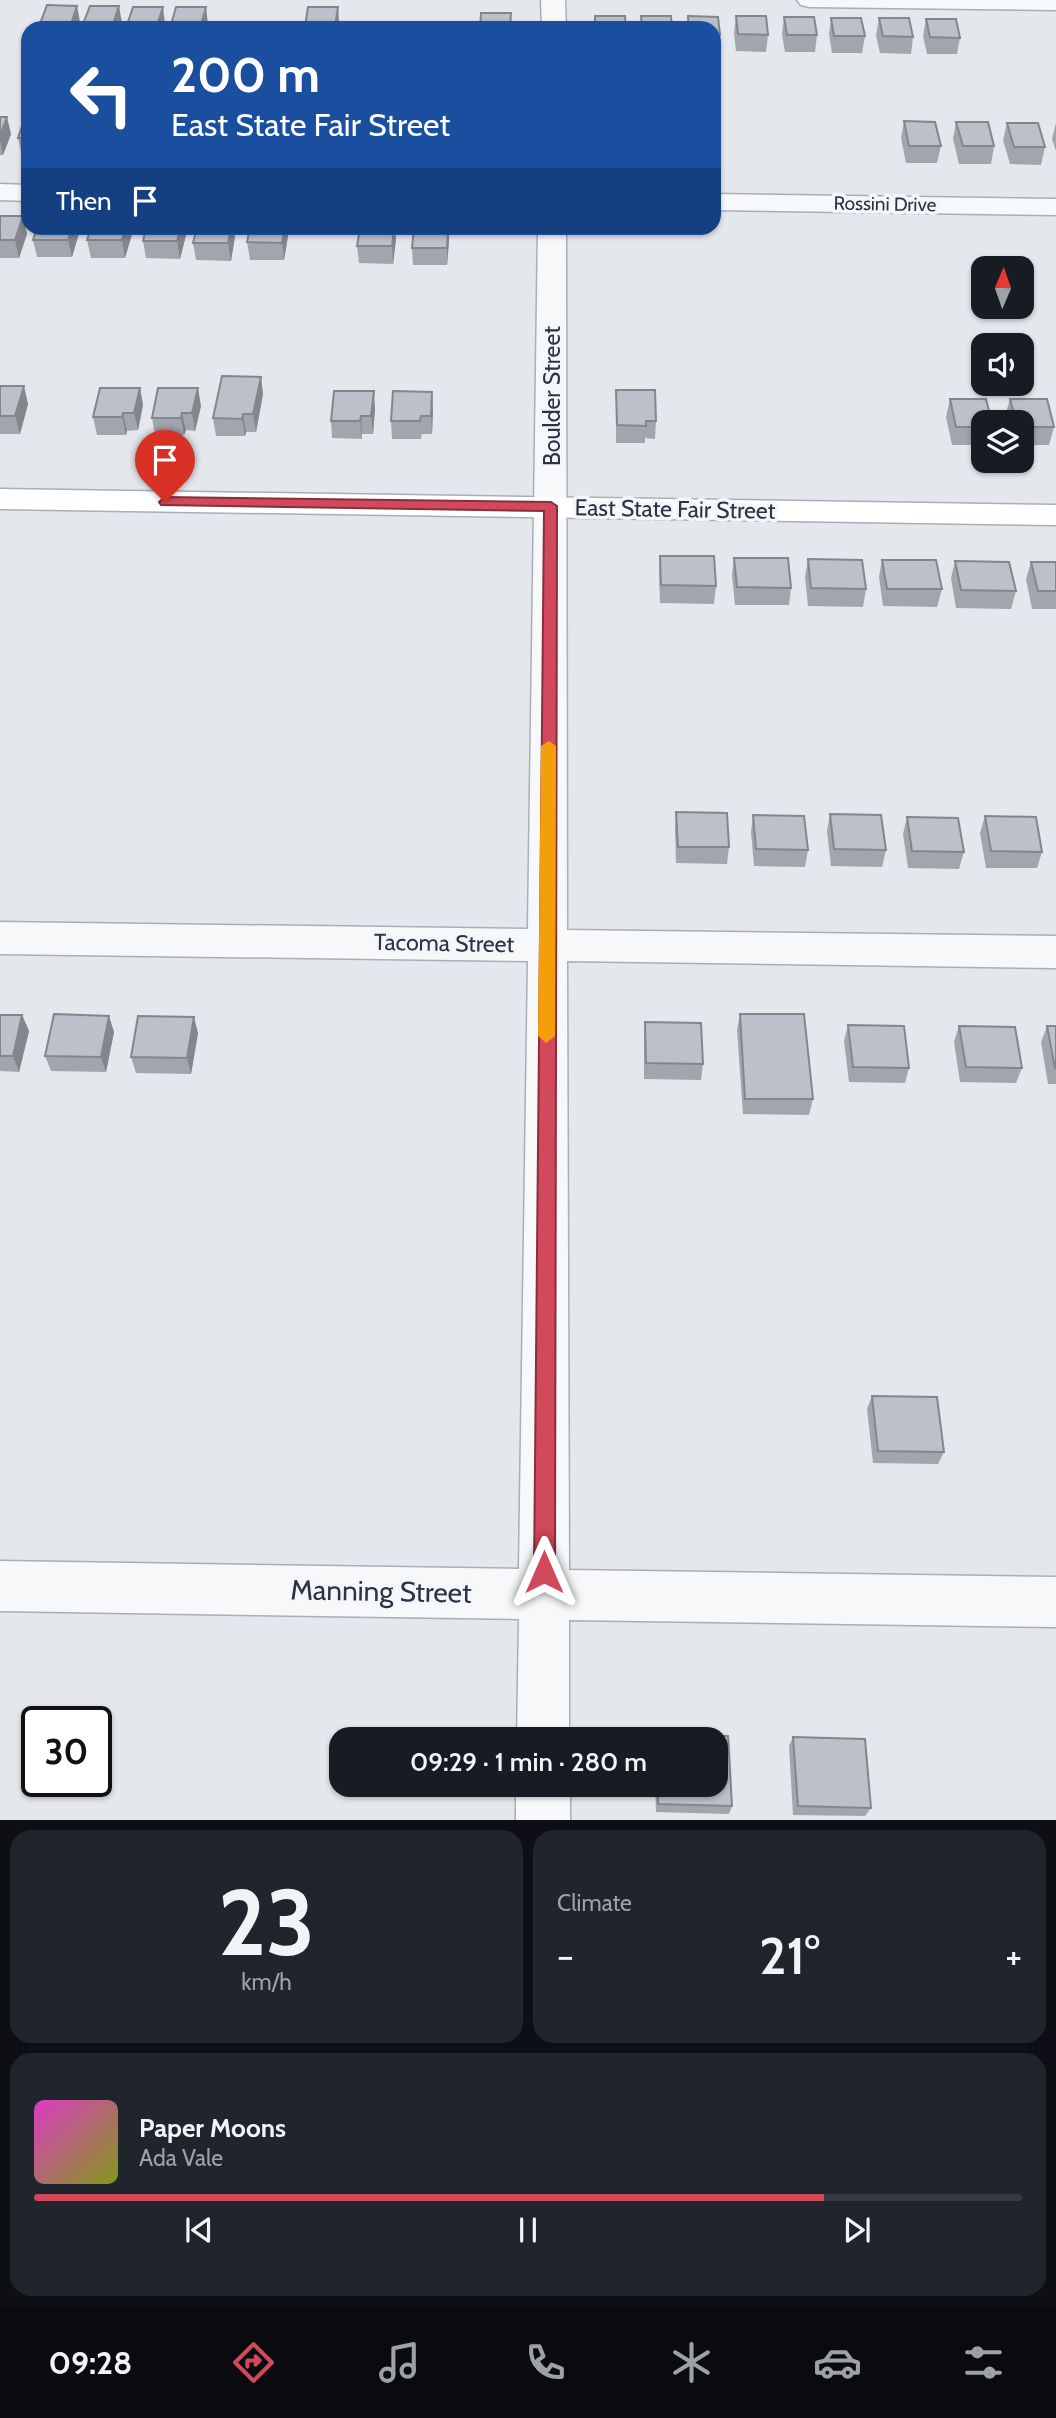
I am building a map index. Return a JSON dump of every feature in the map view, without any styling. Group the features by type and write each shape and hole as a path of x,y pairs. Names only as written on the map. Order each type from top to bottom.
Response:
{"street":[{"path":"553,0 554,21"},
{"path":"809,0 1056,3"},
{"path":"0,192 21,193"},
{"name":"Rossini Drive","path":"721,202 1056,207"},
{"name":"Boulder Street","path":"543,1727 552,235"},
{"name":"East State Fair Street","path":"0,499 1056,515"},
{"name":"Tacoma Street","path":"0,938 1056,952"},
{"name":"Manning Street","path":"0,1586 1056,1602"},
{"path":"543,1797 543,1819"}],"building":[{"path":"47,5 77,6 72,21 41,21"},
{"path":"90,6 119,6 114,21 84,21"},
{"path":"133,7 163,7 158,21 128,21"},
{"path":"176,7 206,7 202,21 172,21"},
{"path":"308,7 338,7 336,21 306,21"},
{"path":"481,13 511,13 510,21 480,21"},
{"path":"595,16 625,16 625,21 595,21"},
{"path":"641,16 671,16 671,21 641,21"},
{"path":"688,16 718,17 718,21 688,21"},
{"path":"736,16 766,16 768,35 738,34"},
{"path":"784,17 814,17 817,35 787,35"},
{"path":"831,18 861,18 865,36 834,36"},
{"path":"879,18 909,18 913,37 883,36"},
{"path":"926,19 956,19 960,38 930,37"},
{"path":"0,117 7,117 0,136"},
{"path":"904,121 935,122 941,146 909,146"},
{"path":"956,122 988,122 994,146 963,146"},
{"path":"1007,123 1038,123 1045,147 1014,147"},
{"path":"0,216 21,216 15,240 0,240"},
{"path":"35,235 70,235 68,240 33,240"},
{"path":"89,235 123,235 122,240 87,240"},
{"path":"144,235 179,235 177,241 143,241"},
{"path":"195,235 230,235 228,243 193,243"},
{"path":"248,235 284,235 282,243 247,242"},
{"path":"359,235 393,235 392,246 357,246"},
{"path":"413,235 448,235 447,248 412,248"},
{"path":"222,376 261,377 253,414 243,414 242,419 213,418"},
{"path":"0,386 24,386 15,416 0,416"},
{"path":"100,388 140,388 134,413 123,413 122,417 93,417"},
{"path":"158,388 198,388 192,413 182,413 181,418 152,418"},
{"path":"616,390 655,390 656,421 646,421 646,426 617,425"},
{"path":"334,391 374,391 371,416 361,416 360,421 331,421"},
{"path":"393,391 432,392 431,416 421,416 420,421 391,421"},
{"path":"950,399 986,399 989,410 971,410 971,427 956,427"},
{"path":"1010,399 1047,399 1054,427 1034,427 1034,410 1013,410"},
{"path":"660,556 714,556 716,586 661,585"},
{"path":"734,558 788,558 791,588 737,587"},
{"path":"808,559 862,560 866,589 811,588"},
{"path":"882,560 936,560 942,589 887,589"},
{"path":"955,561 1009,562 1016,591 961,590"},
{"path":"1031,562 1056,562 1056,591 1038,591"},
{"path":"676,812 727,813 729,847 678,847"},
{"path":"830,814 881,815 886,850 834,849"},
{"path":"753,815 804,816 808,850 756,849"},
{"path":"985,816 1036,817 1042,852 991,851"},
{"path":"907,817 958,818 964,852 912,851"},
{"path":"54,1014 109,1016 101,1057 45,1056"},
{"path":"740,1014 804,1014 813,1099 745,1099"},
{"path":"0,1015 22,1015 13,1056 0,1056"},
{"path":"138,1016 194,1017 187,1058 131,1057"},
{"path":"645,1022 701,1023 703,1064 646,1063"},
{"path":"848,1025 904,1026 909,1068 853,1067"},
{"path":"959,1026 1015,1027 1022,1068 966,1067"},
{"path":"1047,1026 1056,1026 1056,1068 1055,1068"},
{"path":"872,1396 937,1397 944,1452 878,1451"},
{"path":"728,1736 732,1806 658,1804 658,1797 728,1797"},
{"path":"793,1737 865,1739 871,1808 798,1806"}],"slow traffic":[{"path":"546,1036 549,746"}],"route":[{"path":"165,502 551,506 544,1572"}]}
